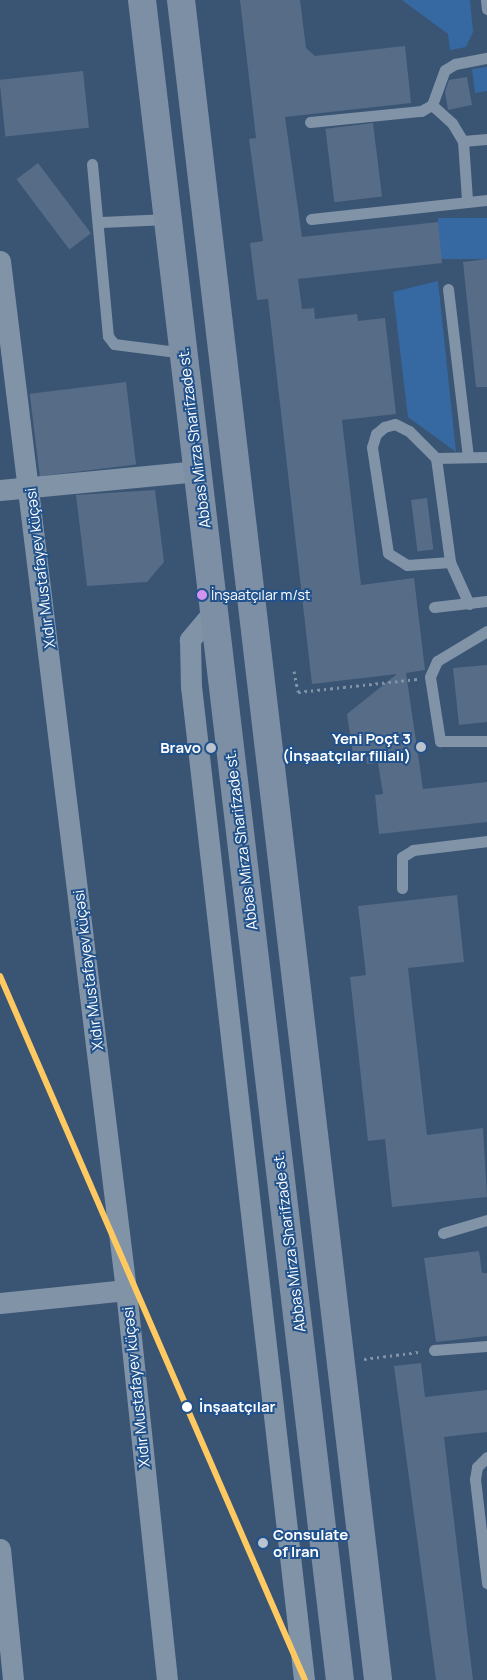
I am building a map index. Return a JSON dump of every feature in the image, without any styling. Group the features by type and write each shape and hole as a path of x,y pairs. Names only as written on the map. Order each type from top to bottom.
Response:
{"main road":[{"name":"Abbas Mirza Sharifzade st.","path":"142,0 340,1680"},
{"path":"181,0 378,1680"},
{"path":"157,126 194,121"}],"street":[{"name":"Xıdır Mustafayev küçəsi","path":"0,261 30,488 126,1290 167,1680"},
{"path":"0,490 198,471"},
{"path":"214,611 190,640 191,686 304,1680"},
{"path":"0,1302 126,1290"},
{"path":"0,1549 14,1680"}],"lane":[{"path":"486,0 487,9"},
{"path":"310,122 407,115 432,105 445,70 454,64 487,58"},
{"path":"432,105 452,123 463,141 467,200"},
{"path":"463,141 487,139"},
{"path":"92,164 101,222 108,336 114,344 184,353"},
{"path":"311,219 467,200 487,200"},
{"path":"101,222 168,219"},
{"path":"448,289 468,457"},
{"path":"450,562 407,565 388,553 372,447 376,434 395,424 436,458 487,457"},
{"path":"436,458 450,562 469,604"},
{"path":"434,608 487,601"},
{"path":"487,631 437,661 430,677 440,741 487,741"},
{"path":"402,888 402,857 413,850 487,841"},
{"path":"443,1233 487,1220"},
{"path":"434,1350 487,1346"},
{"path":"487,1457 477,1467 474,1478 487,1583"}],"path":[{"path":"294,671 298,692 430,677"},
{"path":"391,1355 434,1350"}],"shaded area":[{"path":"402,0 470,0 473,32 466,47 450,50 448,34"},
{"path":"487,67 487,91 475,93 472,69"},
{"path":"438,218 487,218 487,259 438,259"},
{"path":"438,281 456,452 408,417 393,292"}],"building":[{"path":"240,0 300,0 306,48 315,56 405,46 411,103 285,117 302,237 438,222 442,263 298,279 302,309 314,308 315,319 357,314 358,321 385,318 396,414 342,420 361,585 414,578 425,670 406,673 423,789 487,782 487,822 379,834 375,795 383,794 378,763 367,764 366,753 353,754 347,714 397,674 312,684 268,299 257,300 250,243 263,241 249,139 256,138"},
{"path":"83,71 89,128 5,136 0,80"},
{"path":"467,77 472,105 448,110 445,92 449,80"},
{"path":"373,123 382,196 334,202 325,129"},
{"path":"38,163 91,233 69,250 16,179"},
{"path":"487,259 487,387 476,387 463,262"},
{"path":"126,382 136,464 40,476 30,394"},
{"path":"155,490 164,562 147,582 87,586 76,495"},
{"path":"427,498 433,550 417,552 411,500"},
{"path":"487,665 487,722 459,725 453,668"},
{"path":"457,895 464,962 408,968 427,1135 483,1128 487,1197 392,1207 385,1139 368,1141 350,977 366,975 358,906"},
{"path":"479,1251 482,1273 487,1273 487,1336 436,1342 424,1258"},
{"path":"421,1363 425,1397 487,1390 487,1432 444,1437 473,1680 436,1680 394,1366"}],"transit line":[{"path":"0,976 305,1680"}],"place":[{"name":"İnşaatçılar m/st","path":"202,595"},
{"name":"Yeni Poçt 3 (İnşaatçılar filialı)","path":"421,747"},
{"name":"Bravo","path":"211,748"},
{"name":"İnşaatçılar","path":"187,1407"},
{"name":"Consulate of Iran","path":"263,1543"}]}
